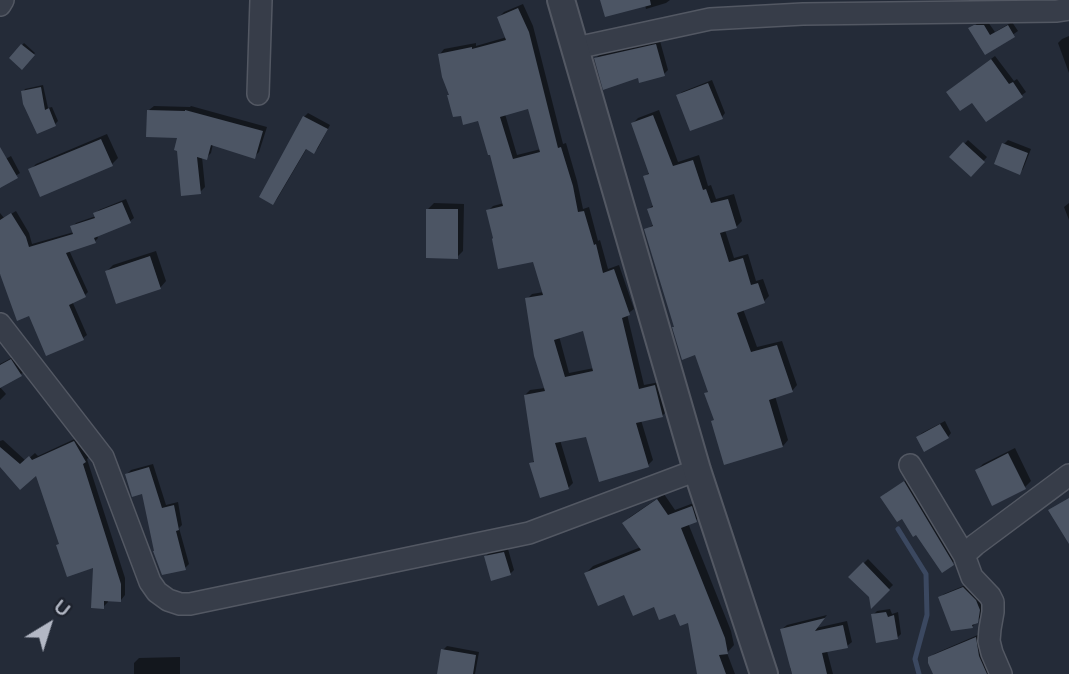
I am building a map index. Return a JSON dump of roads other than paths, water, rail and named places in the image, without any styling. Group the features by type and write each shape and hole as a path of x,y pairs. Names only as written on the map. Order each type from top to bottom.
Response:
{"street":[{"path":"0,5 4,0"},
{"path":"258,93 261,0"},
{"path":"561,0 697,470 764,674"},
{"path":"576,48 710,19 803,14 1069,9"},
{"path":"0,324 103,457 150,582 157,592 180,604 529,533 697,470"},
{"path":"910,465 964,555 972,576 993,602 989,641 1001,674"},
{"path":"964,555 1069,475"}],"waterway":[{"path":"898,529 926,574 927,615 915,659 919,674"}]}
